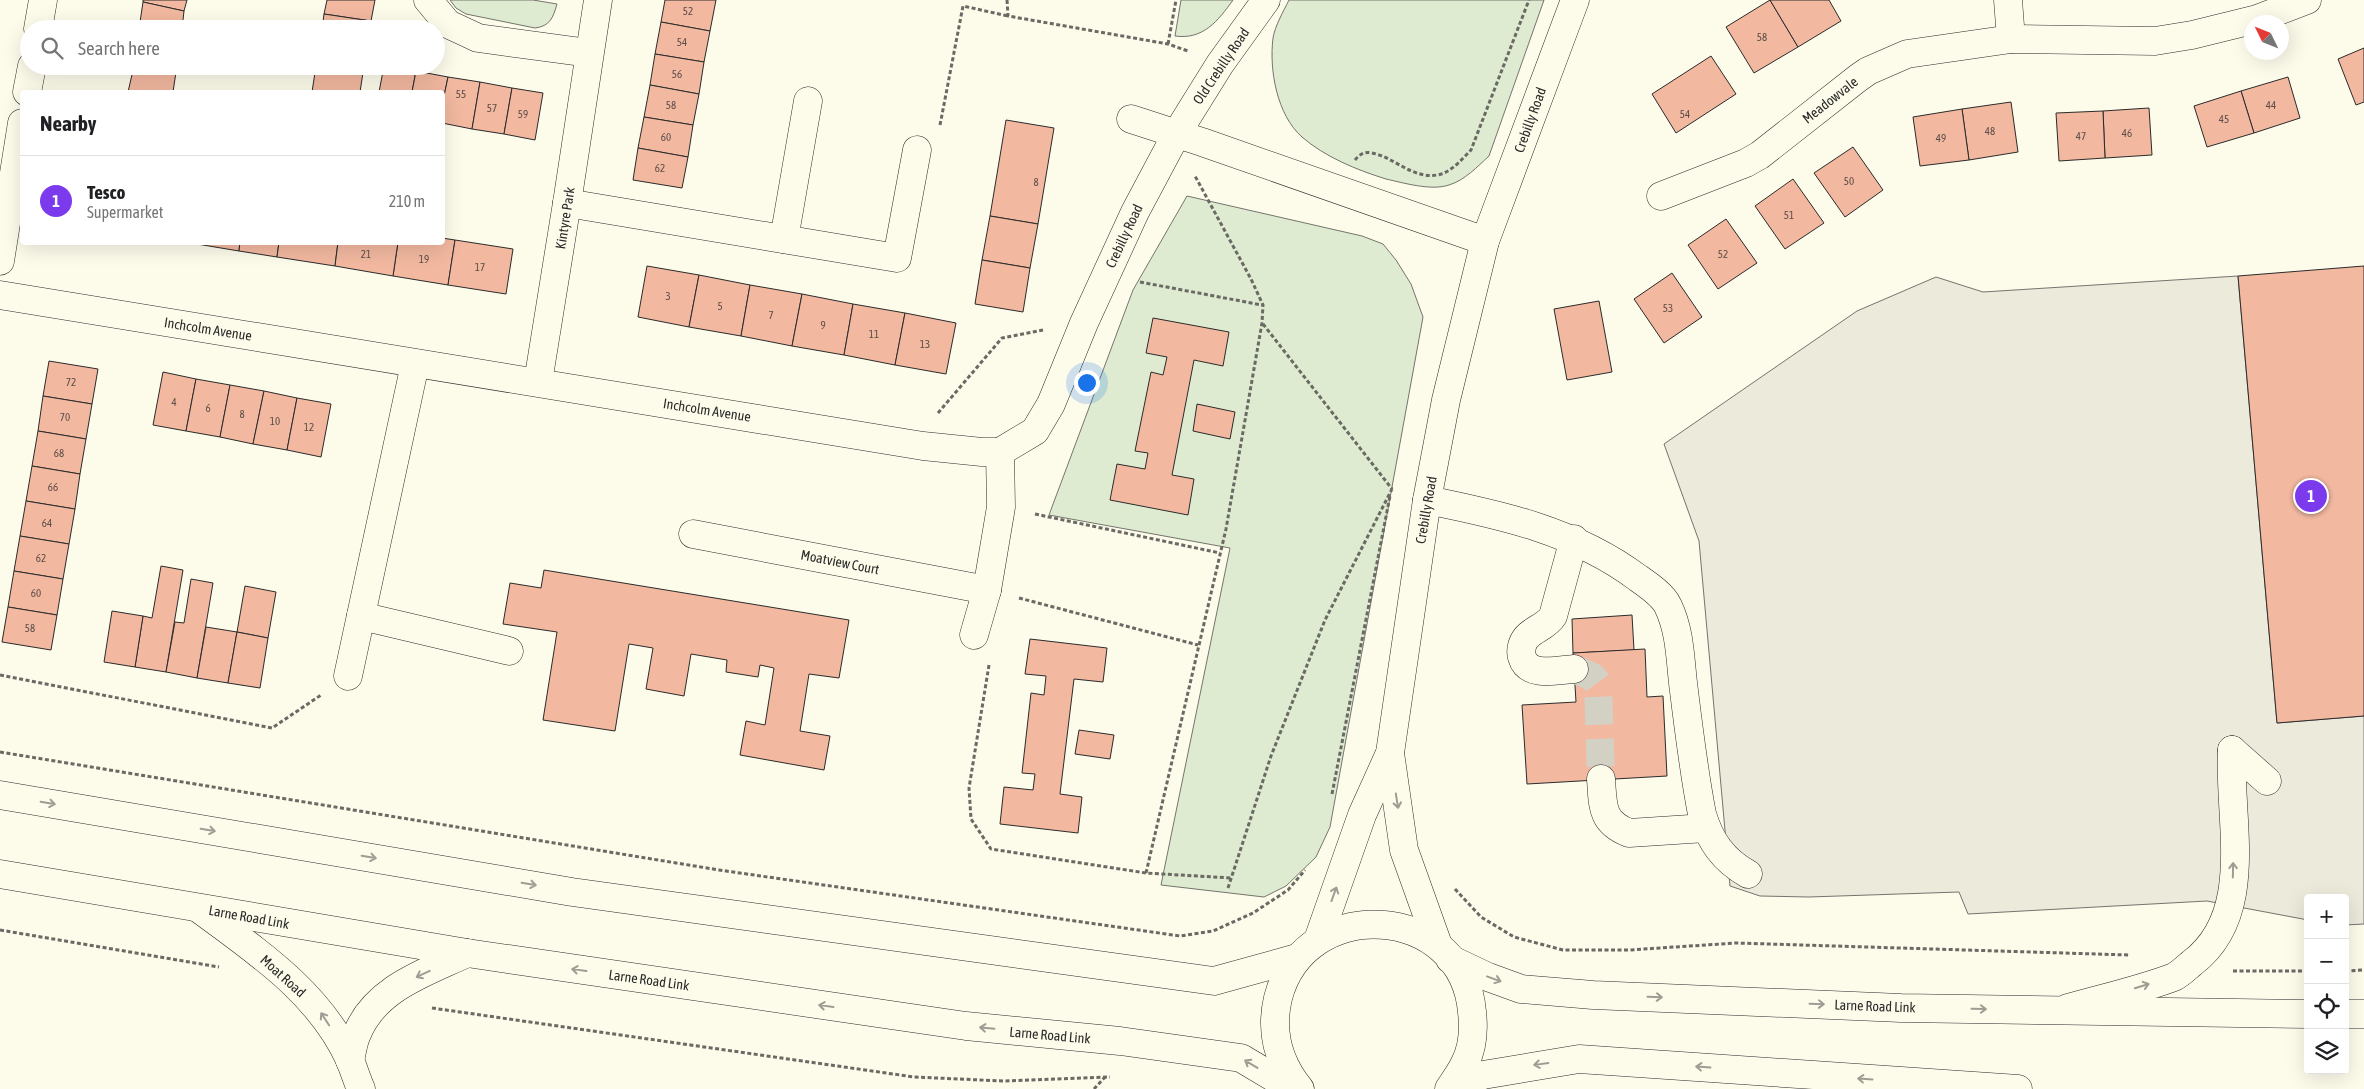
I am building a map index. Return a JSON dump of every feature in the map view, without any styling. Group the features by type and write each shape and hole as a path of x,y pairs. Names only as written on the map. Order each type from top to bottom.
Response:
{"street":[{"path":"40,20 43,0"},
{"path":"428,0 445,20"},
{"name":"Kintyre Park","path":"538,382 598,0"},
{"name":"Old Crebilly Road","path":"1177,134 1220,64 1266,0"},
{"path":"2008,0 2011,40"},
{"name":"Meadowvale","path":"1661,196 1760,155 1858,78 1879,66 1919,52 2011,40 2155,41 2233,25 2307,0"},
{"name":"Crebilly Road","path":"1318,940 1362,815 1390,752 1427,500 1446,400 1484,240 1572,3"},
{"path":"445,20 448,24 478,38 589,53"},
{"path":"28,90 31,75"},
{"path":"784,239 808,101"},
{"path":"1131,119 1484,240"},
{"name":"Crebilly Road","path":"1000,452 1035,430 1051,404 1084,323 1135,212 1177,134"},
{"path":"0,261 20,136"},
{"path":"567,203 897,258 917,150"},
{"name":"Inchcolm Avenue","path":"0,295 923,446 1000,452"},
{"path":"348,676 415,364"},
{"path":"974,635 986,590 1001,507 1000,452"},
{"path":"1427,500 1485,512 1538,526 1574,539 1628,570 1650,587 1667,604 1681,648 1683,688 1697,791 1706,828 1722,854 1748,874"},
{"name":"Moatview Court","path":"693,534 986,590"},
{"path":"1574,539 1553,616 1542,628 1527,637 1521,650 1524,663 1535,671 1574,669"},
{"path":"361,616 509,650"},
{"path":"2062,1010 2175,976 2206,952 2222,931 2233,896 2234,798 2230,775 2232,750 2267,780"},
{"name":"Crebilly Road","path":"1390,752 1404,850 1444,952"},
{"path":"1601,779 1604,814 1619,829 1629,833 1706,828"},
{"path":"0,795 572,892 1214,981 1297,958"},
{"name":"Larne Road Link","path":"0,874 467,953 966,1026 1120,1041 1241,1058 1293,1089"},
{"name":"Moat Road","path":"198,908 281,970 322,1015 350,1061 361,1089"},
{"name":"Larne Road Link","path":"1297,958 1318,940 1342,928 1369,923 1394,925 1417,932 1444,952 1488,978 1520,989 1593,995 1900,1008 2304,1014"},
{"path":"1444,952 1459,970 1471,999 1474,1031 1466,1063 1449,1089"},
{"path":"350,1061 356,1034 379,1001 402,984 467,953"},
{"path":"1297,958 1282,984 1274,1014 1276,1045 1287,1073 1300,1089"},
{"path":"2349,1014 2364,1014"},
{"path":"1449,1089 1483,1075 1579,1059 2018,1089"}],"path":[{"path":"1007,0 1008,16"},
{"path":"1168,44 1176,0"},
{"path":"1342,190 1352,164 1360,154 1371,152 1416,173 1438,175 1457,165 1471,150 1529,0"},
{"path":"917,150 938,140 963,6 1008,16 1168,44 1220,64"},
{"path":"1146,873 1226,529 1262,323 1262,305 1251,279 1201,190 1177,134"},
{"path":"1106,275 1262,305"},
{"path":"923,446 934,418 1002,338 1084,323"},
{"path":"1262,323 1392,489 1427,500"},
{"path":"1332,795 1394,480"},
{"path":"1228,888 1271,756 1324,620 1392,489"},
{"path":"1001,507 1220,553"},
{"path":"986,590 1198,645"},
{"path":"974,635 990,667 969,788 971,819 991,849 1146,873 1232,878"},
{"path":"0,675 272,728 348,676"},
{"path":"0,752 720,870 1180,936 1213,931 1253,913 1288,890 1311,862"},
{"path":"1452,885 1481,917 1514,937 1563,950 1629,950 1736,943 2130,955"},
{"path":"0,930 202,963 225,969"},
{"path":"2206,952 2234,971 2304,971"},
{"path":"2349,971 2364,970"},
{"path":"429,1008 914,1078 1003,1082 1115,1077"},
{"path":"1094,1089 1105,1077"}],"green space":[{"path":"450,0 533,0 557,4 550,21 535,28 466,14 456,8"},
{"path":"1181,0 1233,0 1222,15 1202,32 1194,35 1175,36"},
{"path":"1289,0 1544,0 1489,156 1460,180 1442,187 1434,187 1418,186 1386,179 1353,167 1321,151 1293,128 1281,104 1272,64 1274,33"},
{"path":"1187,196 1362,236 1383,244 1411,284 1423,317 1330,827 1316,857 1286,886 1264,897 1161,885 1230,548 1049,515 1133,290"}],"shaded area":[{"path":"2238,276 2277,723 2364,716 2364,924 2349,925 2349,894 2304,894 2304,919 2207,901 1968,914 1959,892 1809,897 1760,896 1730,886 1699,541 1664,444 1857,311 1936,277 1983,292"}],"building":[{"path":"143,0 187,0 184,11 143,2"},
{"path":"327,0 375,0 371,20 324,14"},
{"path":"665,0 716,0 710,31 661,22"},
{"path":"1770,0 1798,47 1754,73 1726,27"},
{"path":"1770,0 1829,0 1841,21 1798,47"},
{"path":"143,2 184,11 183,20 140,20"},
{"path":"324,14 364,20 323,20"},
{"path":"661,22 710,31 704,62 655,54"},
{"path":"2364,48 2364,102 2356,105 2338,59"},
{"path":"655,54 704,62 699,94 650,85"},
{"path":"1711,56 1736,94 1676,133 1652,94"},
{"path":"132,75 176,75 173,90 128,90"},
{"path":"315,75 363,75 360,90 312,90"},
{"path":"382,75 415,75 412,90 379,90"},
{"path":"415,75 448,77 445,92 412,90"},
{"path":"448,77 480,82 472,129 445,124 445,92"},
{"path":"2288,77 2300,118 2254,133 2241,91"},
{"path":"480,82 512,88 504,134 472,129"},
{"path":"650,85 699,94 693,125 644,117"},
{"path":"512,88 543,93 535,140 504,134"},
{"path":"2241,91 2254,133 2207,147 2194,106"},
{"path":"2011,102 2018,152 1969,160 1962,109"},
{"path":"2149,108 2152,155 2105,158 2103,111"},
{"path":"1962,109 1969,160 1920,166 1913,117"},
{"path":"2103,111 2105,158 2059,161 2056,113"},
{"path":"644,117 693,125 688,157 638,148"},
{"path":"1006,120 1054,128 1038,224 990,216"},
{"path":"1853,147 1883,190 1845,217 1814,173"},
{"path":"638,148 688,157 682,188 633,180"},
{"path":"1793,179 1824,223 1785,249 1755,206"},
{"path":"990,216 1038,224 1030,268 982,260"},
{"path":"1726,219 1757,263 1718,289 1688,245"},
{"path":"445,238 455,240 448,285 393,276 398,245 445,245"},
{"path":"455,240 513,249 506,294 448,285"},
{"path":"203,245 240,245 239,251"},
{"path":"240,245 279,245 277,257 239,251"},
{"path":"279,245 338,245 335,266 277,257"},
{"path":"338,245 398,245 393,276 335,266"},
{"path":"982,260 1030,268 1023,312 975,304"},
{"path":"647,266 699,275 689,327 638,317"},
{"path":"2364,266 2364,716 2277,723 2238,276"},
{"path":"1672,273 1702,317 1664,343 1634,299"},
{"path":"699,275 750,285 741,336 689,327"},
{"path":"750,285 802,294 792,346 741,336"},
{"path":"802,294 853,304 844,355 792,346"},
{"path":"1599,301 1612,372 1567,380 1554,309"},
{"path":"853,304 905,313 895,365 844,355"},
{"path":"905,313 956,323 946,374 895,365"},
{"path":"1153,318 1229,332 1223,366 1194,360 1172,475 1194,479 1188,515 1110,500 1117,464 1145,469 1148,453 1135,451 1151,372 1163,375 1167,357 1146,353"},
{"path":"49,361 98,369 92,404 43,396"},
{"path":"163,372 196,379 186,431 153,425"},
{"path":"196,379 230,385 220,437 186,431"},
{"path":"230,385 264,391 253,444 220,437"},
{"path":"264,391 297,398 287,450 253,444"},
{"path":"43,396 92,404 86,439 38,431"},
{"path":"297,398 331,404 321,457 287,450"},
{"path":"1197,404 1235,412 1230,439 1193,431"},
{"path":"38,431 86,439 80,474 32,466"},
{"path":"32,466 80,474 75,509 26,501"},
{"path":"26,501 75,509 69,544 20,536"},
{"path":"20,536 69,544 63,579 14,571"},
{"path":"161,566 183,570 166,672 135,667 143,616 152,618"},
{"path":"544,570 849,620 839,678 809,674 800,731 830,736 824,770 740,755 746,721 765,725 774,668 760,665 758,677 726,672 727,660 691,654 684,696 646,689 653,648 629,644 615,731 543,720 557,632 503,624 510,583 541,588"},
{"path":"14,571 63,579 57,615 8,607"},
{"path":"191,579 213,583 197,678 166,672 175,622 184,623"},
{"path":"245,586 276,592 268,638 237,632"},
{"path":"8,607 57,615 51,650 2,642"},
{"path":"112,611 143,616 135,667 104,662"},
{"path":"1632,615 1634,650 1573,653 1572,619"},
{"path":"206,627 237,632 228,683 197,678"},
{"path":"237,632 268,638 260,688 228,683"},
{"path":"1030,639 1107,648 1103,682 1074,679 1060,794 1082,797 1078,833 1000,824 1004,787 1033,790 1035,774 1022,773 1031,693 1044,695 1046,676 1025,674"},
{"path":"1645,649 1647,697 1663,696 1667,776 1527,784 1522,705 1576,702 1573,653"},
{"path":"1079,730 1114,735 1110,759 1075,754"}],"tunnel":[{"path":"1574,669 1593,677 1598,684 1601,779"}],"place":[{"name":"Tesco","path":"2311,496"}]}
